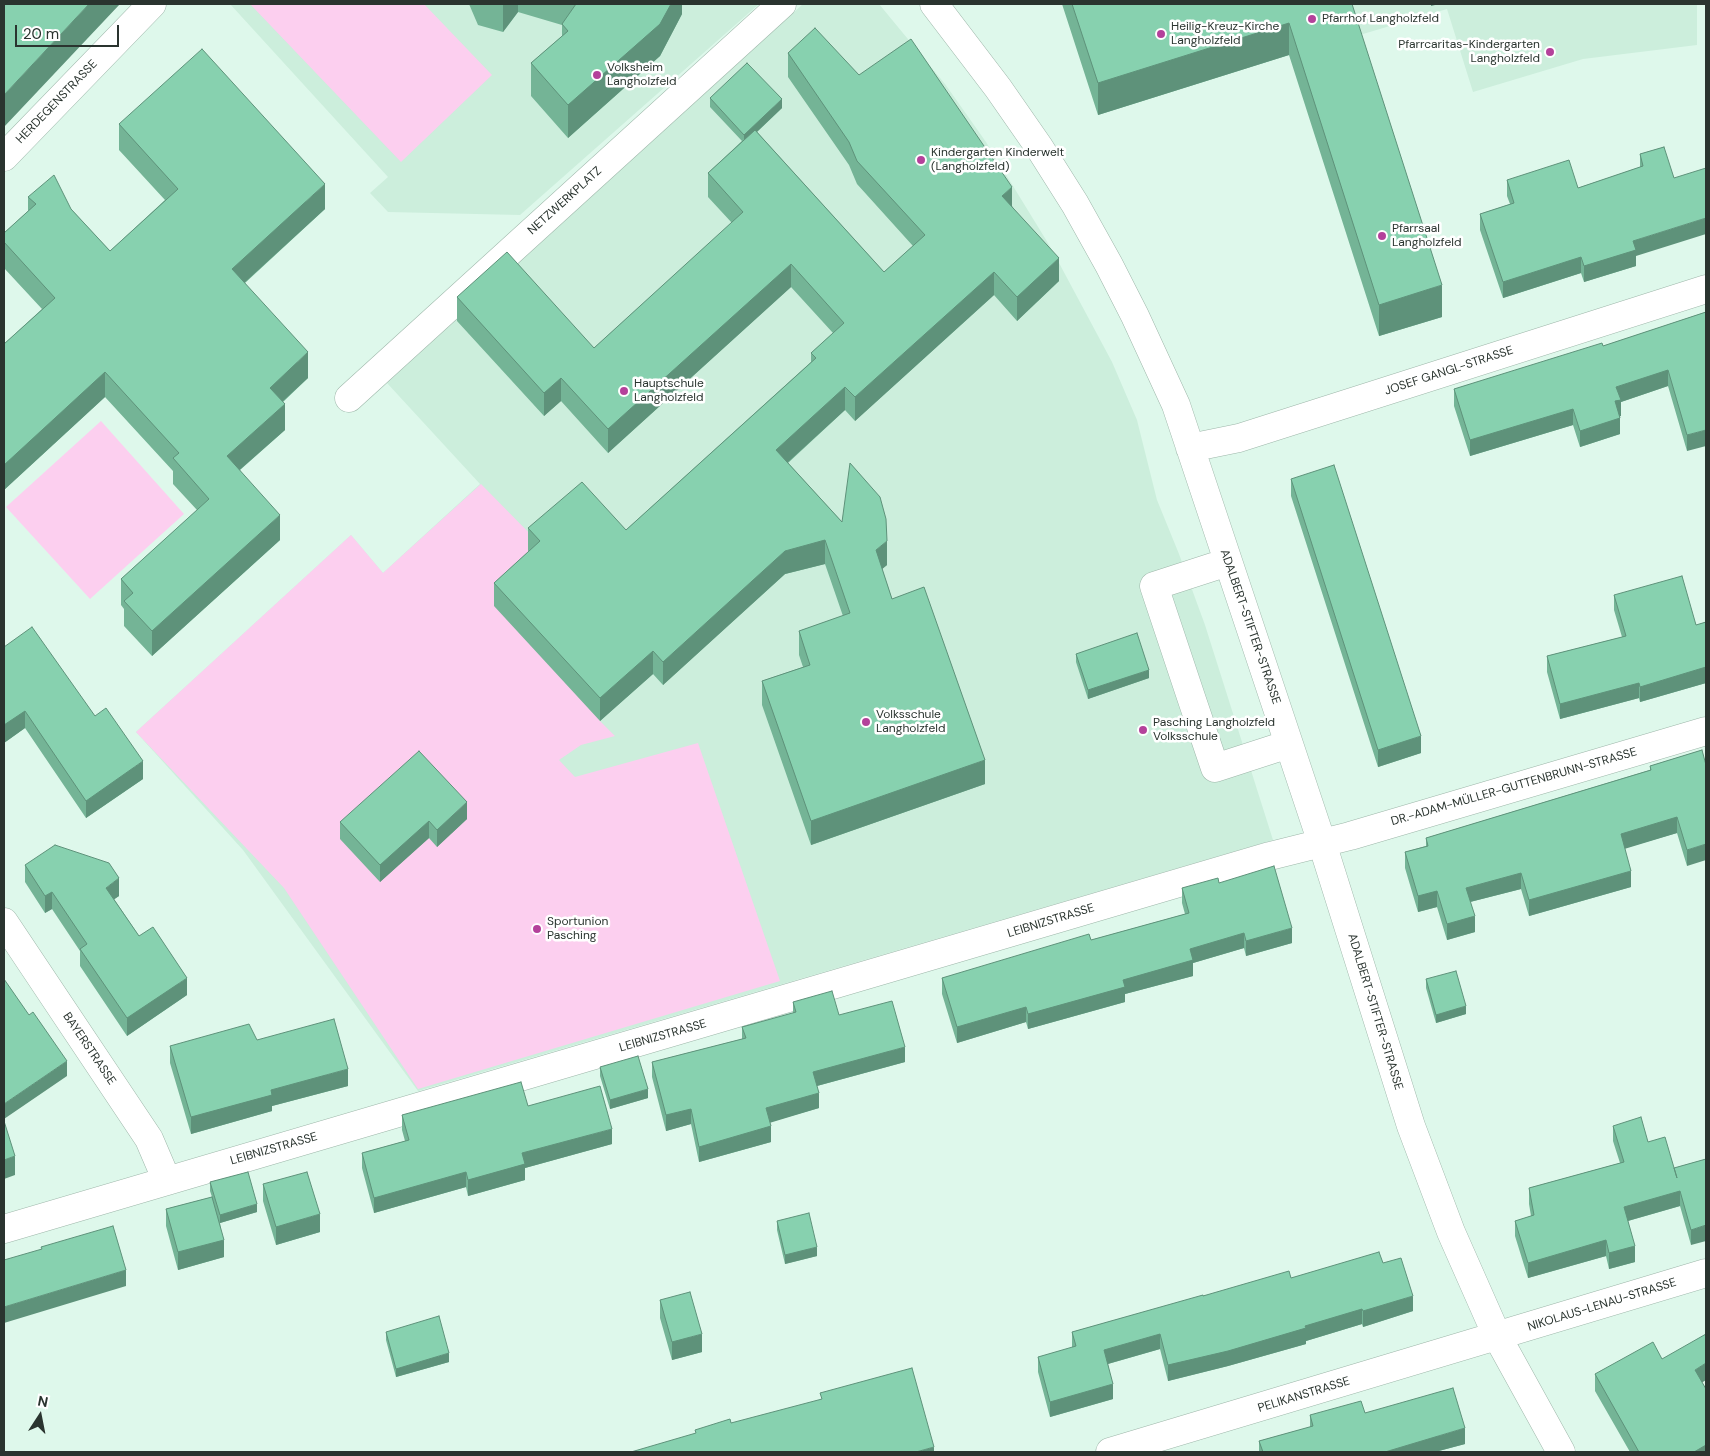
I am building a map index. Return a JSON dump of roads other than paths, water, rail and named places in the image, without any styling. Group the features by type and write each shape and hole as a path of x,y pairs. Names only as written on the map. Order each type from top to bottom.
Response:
{"street":[{"name":"HERDEGENSTRASSE","path":"4,157 152,4"},
{"name":"NETZWERKPLATZ","path":"349,398 782,4"},
{"name":"ADALBERT-STIFTER-STRASSE","path":"934,4 998,88 1039,147 1075,204 1109,265 1176,405 1322,843 1411,1126 1451,1232 1497,1336 1561,1452"},
{"name":"JOSEF GANGL-STRASSE","path":"1190,448 1239,438 1706,289"},
{"path":"1228,562 1154,586 1191,697 1215,768 1289,744"},
{"name":"DR.-ADAM-MÜLLER-GUTTENBRUNN-STRASSE","path":"1322,843 1706,731"},
{"name":"LEIBNIZSTRASSE","path":"4,1230 1270,856 1322,843"},
{"name":"BAYERSTRASSE","path":"4,922 149,1139 167,1181"},
{"name":"NIKOLAUS-LENAU-STRASSE","path":"1497,1336 1706,1273"},
{"name":"PELIKANSTRASSE","path":"1110,1452 1497,1336"}],"place":[{"name":"Pfarrhof Langholzfeld","path":"1312,19"},
{"name":"Heilig-Kreuz-Kirche Langholzfeld","path":"1161,34"},
{"name":"Pfarrcaritas-Kindergarten Langholzfeld","path":"1550,52"},
{"name":"Volksheim Langholzfeld","path":"597,75"},
{"name":"Kindergarten Kinderwelt (Langholzfeld)","path":"921,160"},
{"name":"Pfarrsaal Langholzfeld","path":"1382,236"},
{"name":"Hauptschule Langholzfeld","path":"624,391"},
{"name":"Volksschule Langholzfeld","path":"866,722"},
{"name":"Pasching Langholzfeld Volksschule","path":"1143,730"},
{"name":"Sportunion Pasching","path":"537,929"}]}
